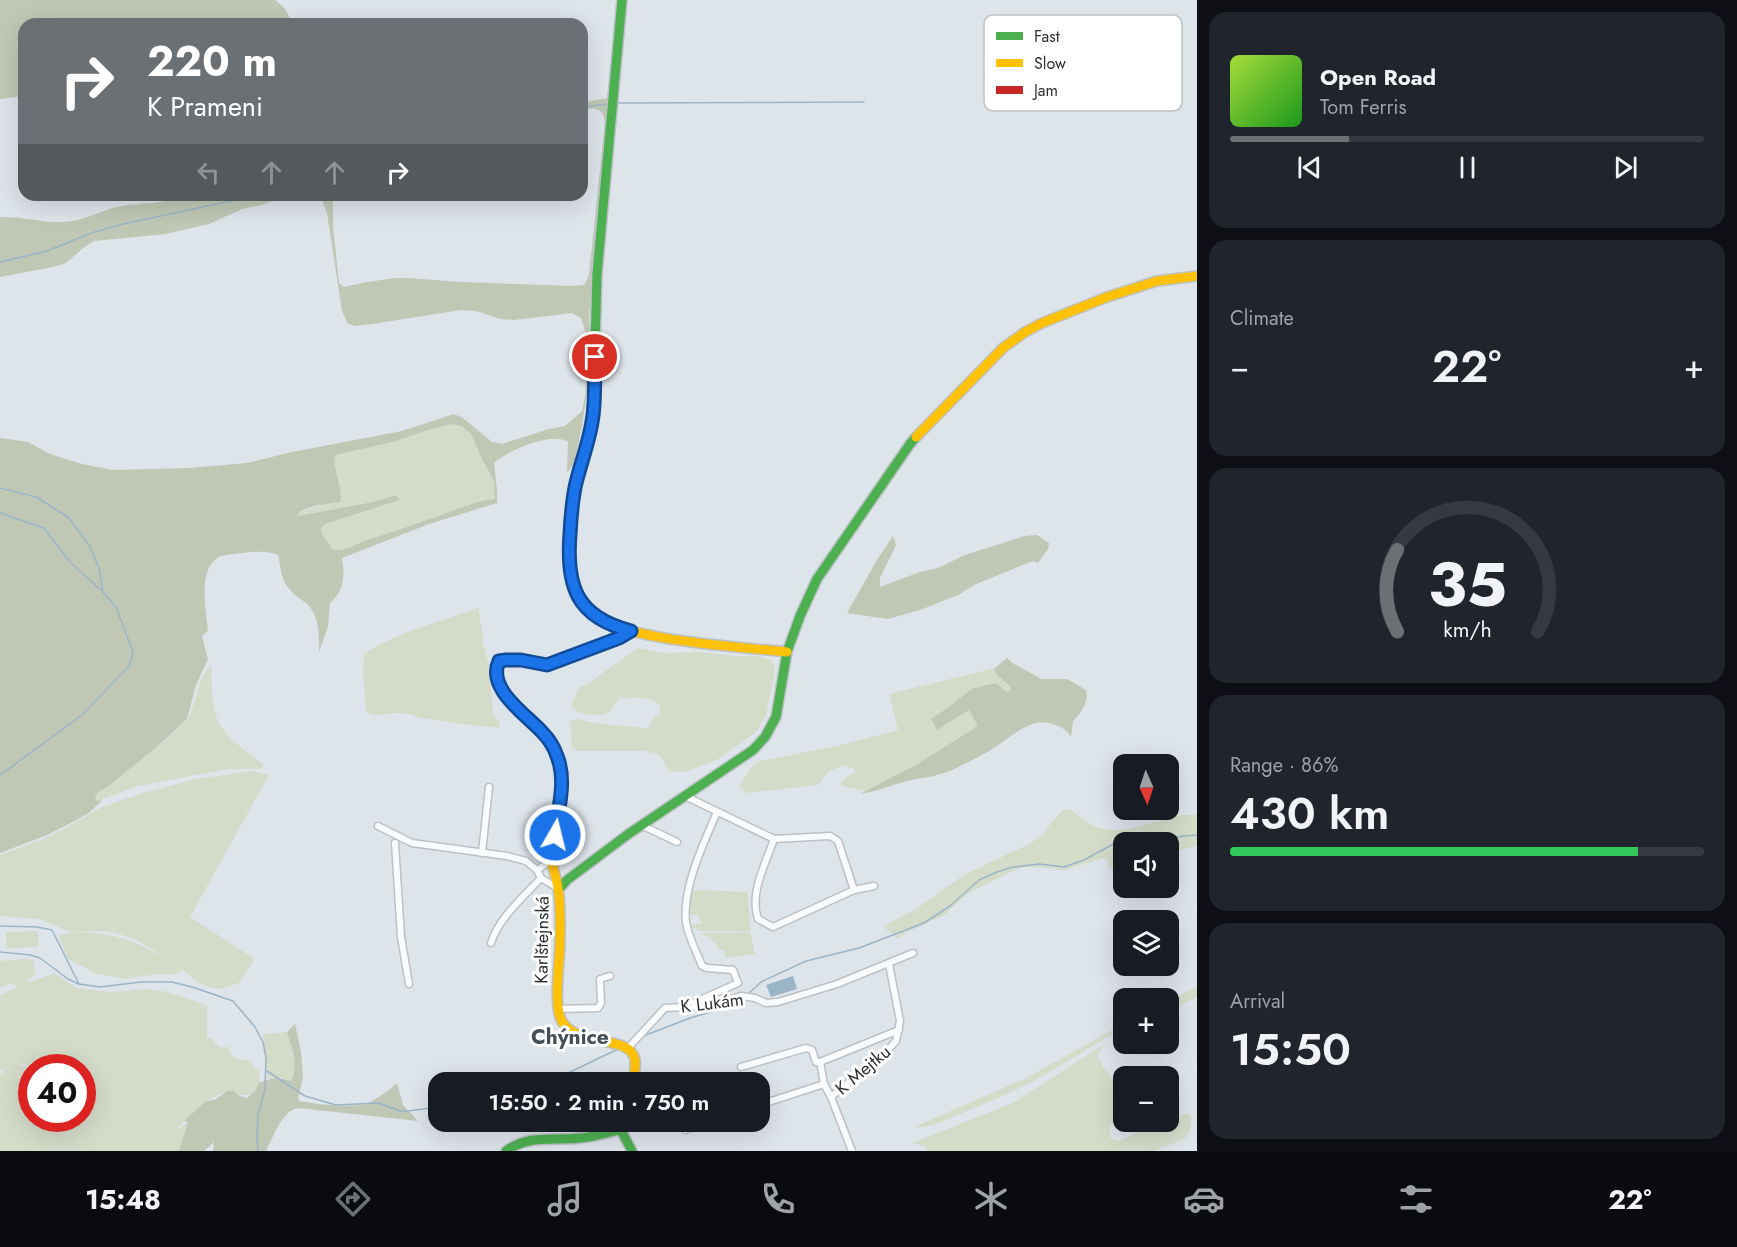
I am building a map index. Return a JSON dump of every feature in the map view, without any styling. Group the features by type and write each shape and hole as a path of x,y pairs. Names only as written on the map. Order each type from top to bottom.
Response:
{"main road":[{"path":"622,0 597,274 593,419 571,507 570,577 578,597 591,613 631,631 673,640 787,652"},
{"name":"Karlštejnská","path":"628,1048 570,1031 560,1020 557,1009 561,930 559,889 641,825 737,762 760,743 774,723 787,652 817,579 910,444 1003,348 1042,323 1107,297 1157,280 1197,276"},
{"path":"559,889 552,860 562,789 560,765 545,735 523,716 506,696 499,683 496,668 499,661 506,660 521,660 547,665 619,638 631,631"},
{"path":"628,1048 635,1058 634,1072"},
{"path":"506,1151 526,1140 579,1138 601,1132"},
{"path":"625,1132 632,1151"}],"street":[{"path":"482,853 489,788"},
{"path":"685,796 774,839 830,836 838,841 854,890"},
{"path":"692,1007 693,1004 738,983 733,970 702,966 686,921 690,889 699,856 717,812"},
{"path":"641,825 677,842"},
{"path":"378,826 412,843 526,861 537,870 541,878 559,889"},
{"path":"774,839 756,892 755,911 758,919 772,927 854,890 874,886"},
{"path":"395,843 401,937 410,984"},
{"path":"537,870 552,860"},
{"path":"491,943 493,936 507,916 541,878"},
{"name":"K Lukám","path":"628,1048 662,1009 709,1006 741,996 755,998 766,1003 778,1002 837,984 913,953"},
{"name":"K Mejtku","path":"889,964 900,1021 899,1030 896,1041 831,1097 825,1084 820,1062 899,1030"},
{"path":"557,1009 598,1008 601,1003 600,978 610,976"},
{"path":"741,1067 806,1048 812,1050 816,1062 820,1062"},
{"path":"770,1102 825,1084"},
{"path":"831,1097 852,1151"}],"green space":[{"path":"0,0 275,0 289,16 290,18 18,18 18,97 0,99"},
{"path":"607,98 589,315 588,385 574,464 567,473 568,442 552,439 519,448 494,463 497,503 429,524 342,558 341,588 330,603 328,626 319,652 318,626 314,614 311,608 285,583 278,555 256,552 219,557 212,563 205,580 208,631 202,636 208,659 196,685 187,719 158,746 97,793 95,798 97,801 103,799 89,813 47,835 0,853 0,438 28,442 48,453 78,463 112,470 189,468 247,463 402,431 454,414 463,418 492,442 502,444 565,426 582,411 585,396 588,352 587,337 581,318 572,313 514,320 461,310 356,326 348,324 342,311 327,213 322,201 333,201 333,226 339,283 344,287 395,278 584,285 589,274 605,121 600,111 588,108 588,102","holes":["453,424 463,427 471,434 494,481 495,499 471,504 341,550 332,549 321,532 321,528 325,524 399,500 396,495 373,502 298,516 298,513 308,508 340,502 335,455 393,442"]},
{"path":"273,201 242,209 209,224 166,234 94,241 66,263 0,277 0,217 56,222 72,221 121,206 158,202"},
{"path":"453,424 463,427 471,434 494,481 496,500 464,506 341,550 332,549 321,533 321,528 325,524 396,495 373,502 298,516 297,513 342,495 333,464 335,455 393,442"},
{"path":"1037,535 1049,543 1048,549 1038,563 1033,561 976,584 958,595 920,610 888,619 847,613 893,536 896,545 880,578 880,587 920,572 938,568 965,555 1025,536"},
{"path":"479,608 484,637 482,639 489,666 493,714 499,721 500,728 447,722 402,713 378,715 366,712 364,654 405,633"},
{"path":"638,648 663,653 699,652 757,656 772,661 775,670 766,715 757,731 717,760 684,772 669,771 659,754 644,751 577,751 572,747 570,721 579,719 593,723 648,728 654,718 660,714 660,705 641,698 619,699 611,711 601,715 584,714 571,706 579,687 589,683"},
{"path":"1007,658 1042,679 1067,679 1086,690 1086,703 1073,721 1071,737 1065,730 1055,725 1045,722 1035,723 952,770 860,794 919,763 978,726 969,710 937,730 931,719 974,688 996,684 1008,692 1011,689 1010,686 996,674 994,669"},
{"path":"211,664 212,697 218,721 231,739 264,765 261,769 228,769 138,786 97,801 95,798 97,793 168,738 189,717 200,681"},
{"path":"994,669 996,674 1010,686 1011,689 1008,692 996,684 970,690 931,720 937,730 969,710 979,726 919,763 865,791 841,786 842,781 854,772 854,769 845,765 829,771 818,785 746,793 739,786 754,764 761,761 841,745 898,730 889,694"},
{"path":"251,771 269,775 190,917 253,958 253,962 239,983 221,989 213,988 198,983 182,969 177,974 157,974 125,979 97,974 68,959 58,935 79,932 112,936 163,956 137,940 116,933 101,931 71,932 39,919 0,916 0,855 49,837 100,808 140,794 196,779"},
{"path":"1069,809 1095,827 1110,830 1125,830 1162,820 1179,820 1180,815 1197,815 1197,846 1179,850 1179,832 1113,832 1113,867 1109,869 1108,860 1104,858 1065,870 1021,868 969,893 944,915 907,932 898,939 883,926 916,909 964,875 1031,843 1044,833 1063,810"},
{"path":"692,890 748,892 750,931 697,931 697,928 691,928 691,925 702,924 698,915 689,915"},
{"path":"38,931 39,947 7,948 6,932"},
{"path":"750,932 755,954 725,958 724,950 719,950 718,946 703,933"},
{"path":"28,958 34,961 35,975 29,979 28,983 54,973 76,988 109,992 148,989 167,992 207,1005 207,1037 219,1047 228,1047 234,1058 249,1060 254,1068 259,1070 260,1078 257,1087 250,1095 227,1091 206,1101 179,1126 177,1130 188,1122 179,1151 0,1151 0,1075 6,1069 0,1071 0,995 18,987 8,984 0,988 0,960"},
{"path":"1197,986 1197,997 1179,1006 1179,996"},
{"path":"295,1024 301,1052 303,1078 299,1101 342,1106 365,1104 373,1101 397,1083 403,1105 418,1121 298,1108 292,1110 283,1119 266,1151 213,1151 214,1142 204,1151 179,1151 188,1122 184,1121 206,1101 215,1100 227,1091 234,1091 247,1098 255,1091 259,1083 279,1078 291,1081 295,1062 287,1032"},
{"path":"1113,1030 1113,1034 1021,1087 941,1122 914,1127 1026,1078"},
{"path":"287,1032 295,1062 291,1081 280,1077 270,1079 267,1075 263,1034"},
{"path":"1104,1044 1098,1057 1113,1080 1113,1123 1110,1125 1112,1139 1119,1141 1139,1132 1179,1132 1179,1116 1187,1113 1192,1118 1190,1130 1184,1139 1153,1151 928,1151 924,1146 913,1143 1015,1102"}],"water":[{"path":"793,976 797,989 771,997 766,985"}],"waterway":[{"path":"616,103 864,102"},
{"path":"588,106 608,104"},
{"path":"0,262 47,251 91,233 123,224 232,201"},
{"path":"0,488 36,497 68,517 89,545 99,568 103,592 116,607 133,652 130,665 82,715 0,775"},
{"path":"0,513 44,528 71,563 102,591"},
{"path":"748,994 761,982 806,961 859,948 924,923 950,906 979,880 997,872 1013,867 1039,864 1064,867 1084,860 1117,842 1197,835"},
{"path":"0,926 37,927 52,930 79,984"},
{"path":"0,952 40,958 68,979 79,984 100,987 141,982 172,982 233,1001 255,1027 263,1042 266,1058 265,1090 258,1114 258,1151"},
{"path":"641,1037 690,1018 738,1004 743,1000"},
{"path":"570,1072 618,1049"},
{"path":"267,1071 305,1096 336,1105 379,1103 400,1111 428,1108"}],"traffic: fast":[{"path":"569,558 571,507 593,419 597,274 622,0"},
{"path":"559,889 567,880 627,835 753,750 765,737 776,717 787,652 817,579 916,437"},
{"path":"506,1151 533,1140 570,1139 612,1132"},
{"path":"623,1132 632,1151"}],"traffic: slow":[{"path":"916,437 1003,348 1025,332 1107,297 1157,281 1197,276"},
{"path":"569,558 572,581 580,600 590,612 605,622 627,630 683,641 787,652"},
{"path":"562,788 552,861 560,907 557,990 560,1017 566,1027 576,1033 623,1046 631,1052 635,1060 635,1072"}],"traffic: jam":[{"path":"562,788 557,757 548,740 513,704 500,685 499,661 521,660 547,665 619,638 631,631"}],"district":[{"name":"Chýnice","path":"570,1037"}],"route":[{"path":"555,835 562,789 557,756 545,735 523,716 506,696 499,683 496,668 499,661 506,660 521,660 540,665 556,663 631,631 591,613 578,597 570,577 571,507 593,419 595,357"}]}
